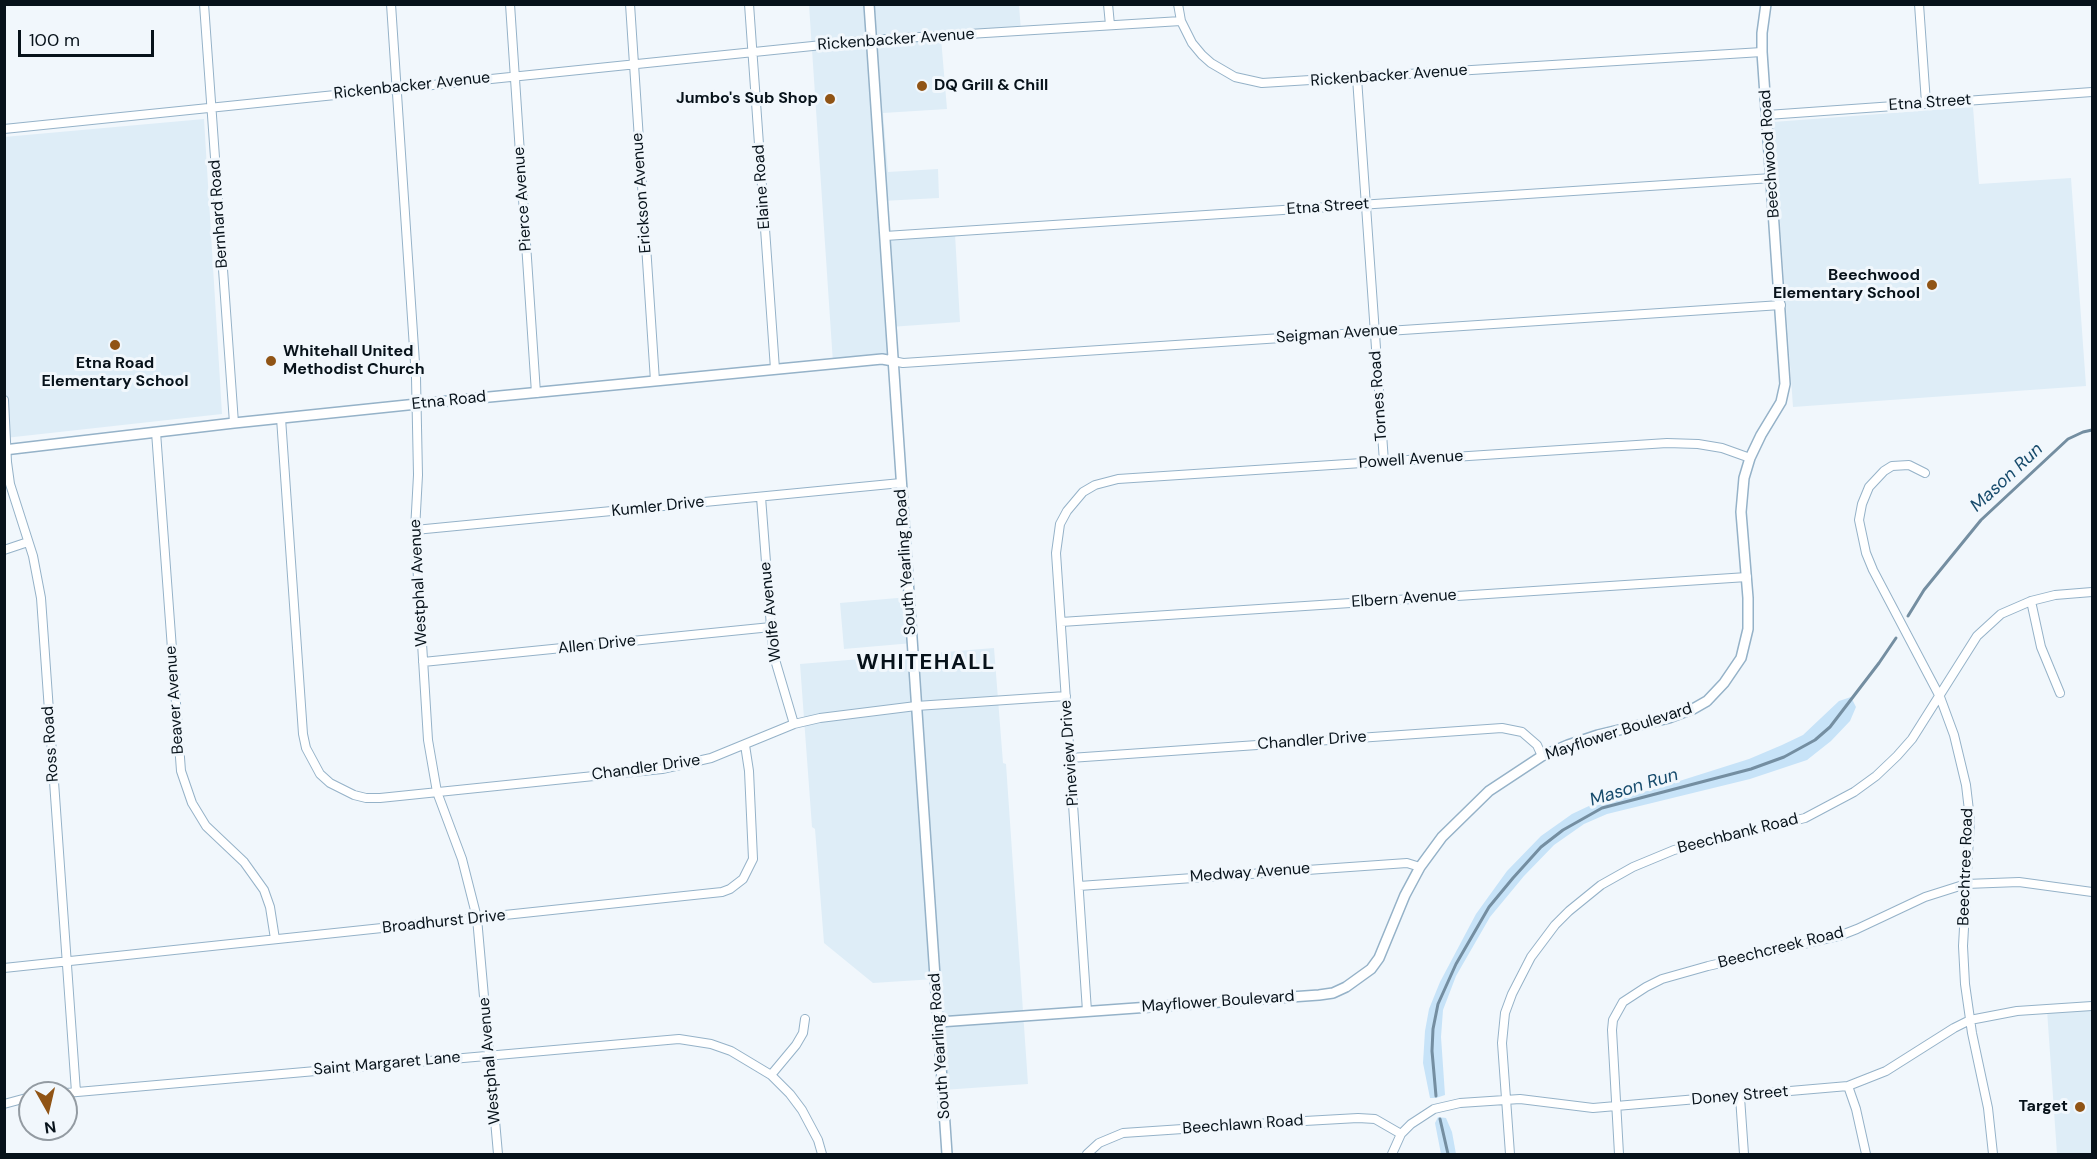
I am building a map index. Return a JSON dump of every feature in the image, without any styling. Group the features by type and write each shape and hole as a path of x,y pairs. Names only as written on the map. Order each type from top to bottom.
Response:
{"street":[{"name":"Bernhard Road","path":"204,4 234,423"},
{"name":"Westphal Avenue","path":"391,4 417,404 418,475 415,530 428,740 436,792 462,859 477,918 498,1155"},
{"name":"Pierce Avenue","path":"510,4 536,393"},
{"name":"Erickson Avenue","path":"630,4 655,381"},
{"name":"Elaine Road","path":"749,4 775,369"},
{"name":"South Yearling Road","path":"869,4 947,1155"},
{"path":"1108,4 1110,25"},
{"path":"1178,4 1181,21"},
{"name":"Beechwood Road","path":"1766,4 1762,52 1781,305"},
{"path":"1919,4 1926,103"},
{"name":"Rickenbacker Avenue","path":"4,129 871,40 1181,21 1192,43 1202,55 1222,71 1255,82 1274,83 1762,52"},
{"name":"Tornes Road","path":"1358,78 1384,462"},
{"name":"Etna Street","path":"1767,115 2092,92"},
{"name":"Etna Street","path":"885,236 1772,178"},
{"name":"Seigman Avenue","path":"893,361 903,363 1781,305"},
{"name":"Mayflower Boulevard","path":"939,1022 1333,993 1366,974 1379,958 1405,895 1420,867 1442,837 1489,791 1542,756 1598,735 1681,714 1707,701 1735,669 1745,646 1748,629 1747,576 1741,497 1750,458 1781,402 1785,384 1781,305"},
{"name":"Etna Road","path":"6,450 417,404 882,359 893,361"},
{"name":"Ross Road","path":"4,400 10,484 37,575 41,598 75,1081"},
{"name":"Chandler Drive","path":"281,418 303,734 312,761 320,774 330,783 348,792 366,798 663,769 711,758 794,724 848,713 1066,696"},
{"name":"Beaver Avenue","path":"156,432 182,771 192,803 206,826 244,862 264,890 270,907 275,939"},
{"name":"Powell Avenue","path":"1076,500 1095,485 1118,479 1667,443 1698,444 1722,448 1750,458"},
{"name":"Beechtree Road","path":"1924,473 1909,465 1892,466 1884,471 1869,487 1862,504 1860,520 1866,554 1873,570 1940,697 1954,735 1966,785 1970,819 1963,946 1970,1020 1988,1108 1993,1155"},
{"name":"Kumler Drive","path":"415,530 901,483"},
{"name":"Wolfe Avenue","path":"761,497 773,653 794,724"},
{"name":"Pineview Drive","path":"1076,500 1060,524 1057,539 1088,1011"},
{"path":"4,550 28,542"},
{"name":"Elbern Avenue","path":"1061,622 1747,576"},
{"name":"Beechbank Road","path":"1510,1155 1502,1029 1508,1003 1531,957 1555,925 1569,911 1601,885 1633,867 1674,850 1805,818 1854,792 1876,776 1897,756 1940,697 1977,636 2001,614 2031,601 2055,595 2092,592"},
{"path":"2031,601 2041,647 2060,693"},
{"name":"Allen Drive","path":"423,662 771,627"},
{"name":"Chandler Drive","path":"1070,758 1502,728 1522,732 1537,745 1542,756"},
{"name":"Broadhurst Drive","path":"4,968 710,894 730,889 743,879 753,859 749,771 745,746"},
{"name":"Medway Avenue","path":"1079,886 1407,863 1420,867"},
{"name":"Beechcreek Road","path":"1619,1155 1612,1030 1617,1010 1632,995 1662,979 1839,936 1924,897 1966,884 2019,882 2092,892"},
{"name":"Doney Street","path":"1392,1155 1401,1134 1411,1124 1434,1109 1460,1103 1520,1099 1593,1108 1848,1086 1886,1071 1970,1020 2017,1011 2092,1006"},
{"path":"771,1076 796,1045 802,1033 804,1019"},
{"name":"Saint Margaret Lane","path":"78,1092 679,1039 697,1041 731,1051 771,1076 790,1094 802,1110 818,1140 822,1155"},
{"path":"1848,1086 1856,1109 1866,1155"},
{"path":"1740,1096 1744,1155"},
{"name":"Beechlawn Road","path":"1087,1155 1099,1143 1123,1133 1358,1118 1375,1119 1401,1134"}],"shaded area":[{"path":"809,5 1019,5 1021,31 941,38 947,109 883,113 888,172 938,169 939,198 882,201 885,238 955,234 960,322 890,327 892,358 833,363"},
{"name":"Beechwood Elementary School","path":"1973,107 1979,184 2071,178 2086,386 1793,407 1773,122"},
{"name":"Etna Road Elementary School","path":"204,119 222,414 5,438 4,137"},
{"path":"909,597 913,643 844,649 840,603"},
{"path":"994,648 1003,763 1006,764 1028,1084 943,1090 935,979 873,983 824,943 815,829 812,827 800,664"},
{"path":"1851,697 1856,707 1850,721 1831,741 1807,760 1750,779 1607,814 1584,824 1554,845 1524,876 1490,917 1456,976 1443,1010 1441,1037 1445,1095 1430,1098 1423,1063 1425,1031 1429,1009 1440,982 1476,914 1507,871 1541,836 1572,814 1591,805 1651,790 1749,759 1782,745 1803,735 1839,701"},
{"path":"2092,1007 2092,1154 2057,1154 2047,1010"},
{"path":"1438,1117 1446,1118 1452,1132 1456,1154 1441,1154 1435,1123"}],"waterway":[{"name":"Mason Run","path":"1908,616 1924,590 1981,520 2068,439 2092,430"},
{"name":"Mason Run","path":"1436,1096 1432,1051 1438,1004 1456,964 1489,907 1541,847 1563,830 1602,808 1751,769 1784,757 1815,740 1830,727 1896,638"},
{"name":"Mason Run","path":"1440,1119 1448,1154"}],"place":[{"name":"DQ Grill & Chill","path":"922,86"},
{"name":"Jumbo's Sub Shop","path":"830,99"},
{"name":"Beechwood Elementary School","path":"1932,285"},
{"name":"Etna Road Elementary School","path":"115,345"},
{"name":"Whitehall United Methodist Church","path":"271,361"},
{"name":"Target","path":"2080,1107"}],"district":[{"name":"WHITEHALL","path":"926,663"}]}
